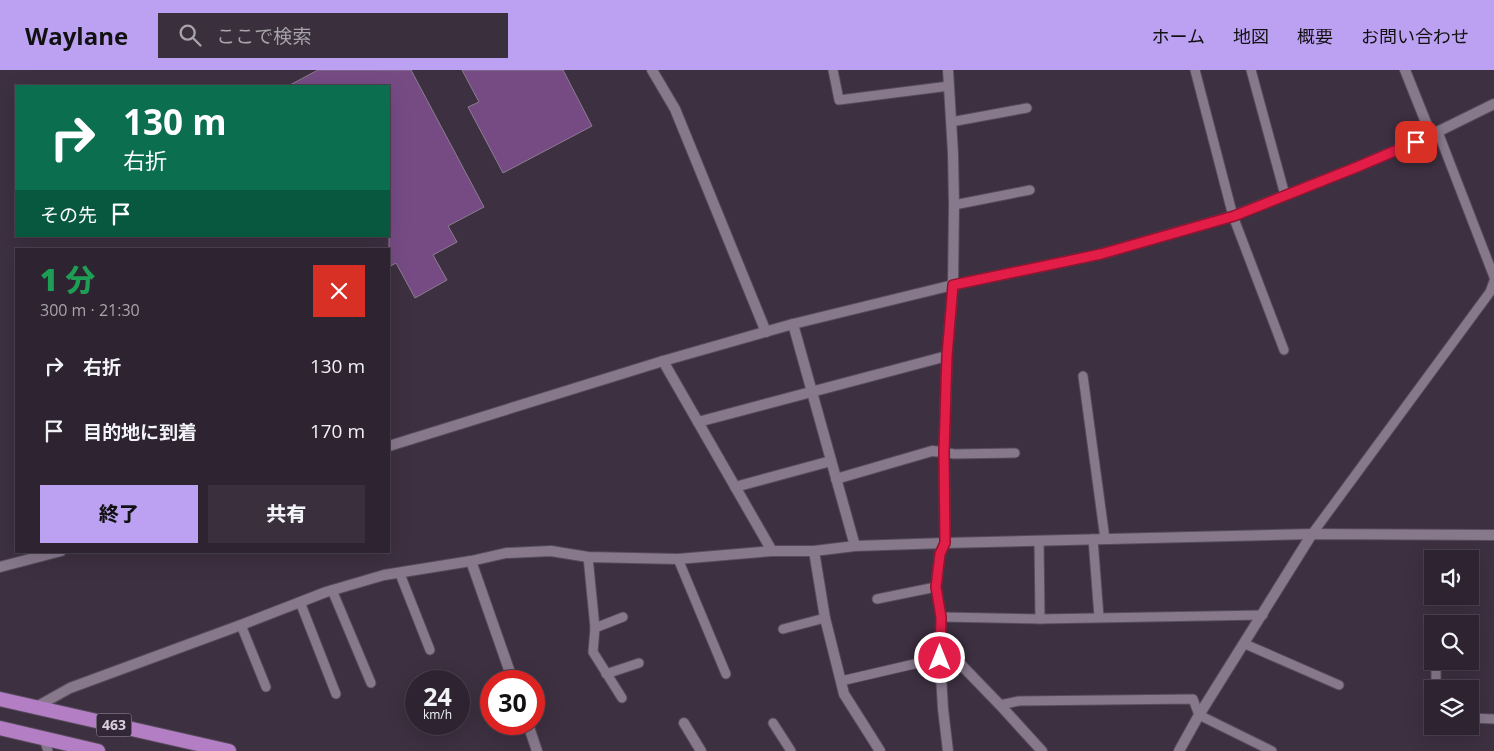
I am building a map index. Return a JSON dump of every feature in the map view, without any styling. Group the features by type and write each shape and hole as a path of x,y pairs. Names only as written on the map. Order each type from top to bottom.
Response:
{"highway":[{"name":"463","path":"0,699 228,751"},
{"name":"463","path":"0,728 46,745 98,751"}],"street":[{"path":"652,70 675,110 766,332"},
{"path":"948,70 954,206 953,285 947,356 944,452 945,543 940,554 936,587 941,617 940,658 948,751"},
{"path":"1405,70 1434,134"},
{"path":"390,446 663,361 793,324 953,285 1101,254 1234,216 1434,134 1494,104"},
{"path":"793,324 855,546"},
{"path":"698,422 947,356"},
{"path":"663,361 772,551"},
{"path":"836,479 932,451 944,452"},
{"path":"735,487 831,461"},
{"path":"1179,751 1199,715 1312,534"},
{"path":"36,707 70,688 332,590 384,575 400,574 506,553 551,551 588,557 678,559 772,551 814,551 855,546 945,543 1312,534 1494,535"},
{"path":"814,551 825,618 844,694 880,751"},
{"path":"0,567 52,553"},
{"path":"471,560 509,670"},
{"path":"940,643 1000,705 1039,750"},
{"path":"684,723 701,751"},
{"path":"532,735 537,751"}],"lane":[{"path":"833,70 839,100 949,86"},
{"path":"1194,70 1234,216 1284,350"},
{"path":"1251,70 1285,195"},
{"path":"951,122 1027,108"},
{"path":"1434,134 1494,277"},
{"path":"954,206 1030,190"},
{"path":"1312,534 1490,292 1494,281"},
{"path":"1083,376 1105,539"},
{"path":"944,452 954,454 1015,453"},
{"path":"1093,540 1099,617"},
{"path":"1038,541 1040,619"},
{"path":"588,557 595,628 593,652 622,698"},
{"path":"678,559 726,674"},
{"path":"400,574 430,650"},
{"path":"878,599 936,587"},
{"path":"332,590 371,683"},
{"path":"300,602 336,694"},
{"path":"941,617 1040,619 1263,615"},
{"path":"595,628 623,617"},
{"path":"783,629 825,618"},
{"path":"241,625 266,687"},
{"path":"1244,644 1339,685"},
{"path":"841,681 940,658"},
{"path":"606,674 639,663"},
{"path":"1000,705 1019,701 1193,699 1199,715 1272,751"},
{"path":"1479,718 1494,719"},
{"path":"773,723 791,751"}],"building":[{"path":"318,70 411,70 484,207 448,226 457,242 433,255 447,280 415,298 396,263 390,266 390,85 290,85"},
{"path":"462,70 563,70 592,126 503,173 468,107 479,102"}],"route":[{"path":"940,658 941,617 936,587 940,554 945,543 944,452 947,356 953,285 1101,254 1234,216 1416,142"}]}
